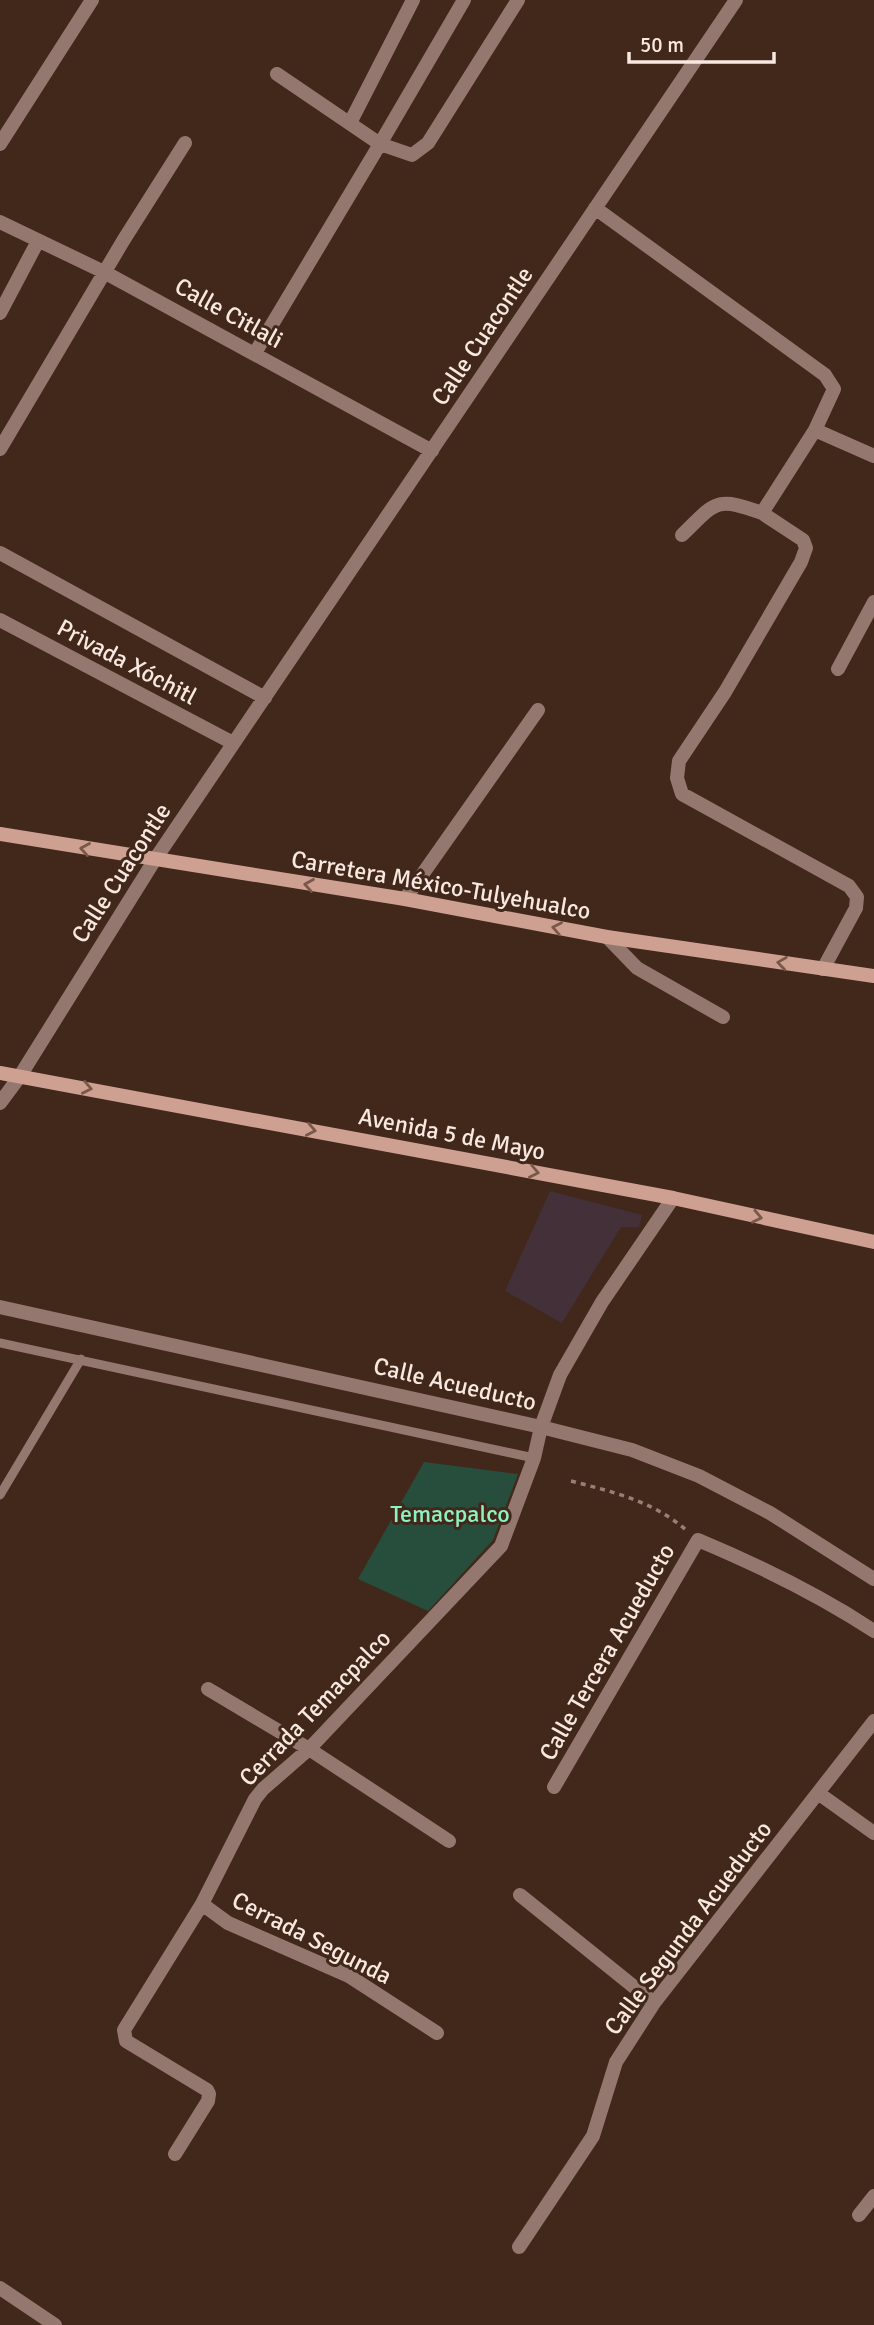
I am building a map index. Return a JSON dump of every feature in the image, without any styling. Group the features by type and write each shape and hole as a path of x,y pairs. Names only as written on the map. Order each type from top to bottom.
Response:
{"main road":[{"name":"Carretera México-Tulyehualco","path":"0,834 405,900 607,937 873,974"},
{"name":"Avenida 5 de Mayo","path":"0,1073 673,1198 874,1242"}],"street":[{"path":"0,144 92,0"},
{"path":"350,123 413,0"},
{"path":"255,353 464,0"},
{"path":"277,74 380,144 412,155 428,143 518,0"},
{"name":"Calle Cuacontle","path":"0,1103 20,1076 154,861 736,0"},
{"path":"0,449 104,272 185,143"},
{"path":"596,208 825,375 834,389 815,429 762,513"},
{"name":"Calle Citlali","path":"0,222 104,272 432,451"},
{"path":"0,313 38,241"},
{"path":"815,429 874,456"},
{"path":"682,535 713,505 726,502 762,513 803,540 806,548 801,562 725,692 679,761 677,778 682,794 849,886 857,897 856,908 823,969"},
{"path":"0,553 265,698"},
{"path":"838,669 874,601"},
{"name":"Privada Xóchitl","path":"0,620 233,743"},
{"path":"405,900 538,710"},
{"path":"607,937 637,968 723,1017"},
{"name":"Cerrada Temacpalco","path":"175,2154 208,2101 207,2090 126,2041 124,2030 202,1904 255,1799 309,1749 500,1546 534,1458 541,1427 560,1375 602,1302 673,1198"},
{"name":"Calle Acueducto","path":"0,1307 541,1427 632,1450 699,1476 770,1513 874,1579"},
{"path":"698,1540 768,1570 839,1608 874,1631"},
{"name":"Calle Tercera Acueducto","path":"554,1787 698,1540"},
{"path":"208,1689 309,1749 449,1841"},
{"name":"Calle Segunda Acueducto","path":"519,2247 593,2136 617,2062 654,2003 874,1721"},
{"path":"818,1793 874,1833"},
{"path":"520,1895 654,2003"},
{"name":"Cerrada Segunda","path":"202,1904 228,1923 349,1976 437,2033"},
{"path":"859,2215 874,2196"},
{"path":"2,2295 55,2325"}],"lane":[{"path":"0,1343 534,1458"},
{"path":"0,1495 81,1359"}],"path":[{"path":"571,1480 634,1498 669,1515 698,1540"}],"shaded area":[{"path":"550,1191 642,1215 639,1227 621,1227 562,1323 505,1291"}],"green space":[{"name":"Temacpalco","path":"424,1462 518,1474 493,1540 428,1611 358,1579"}]}
